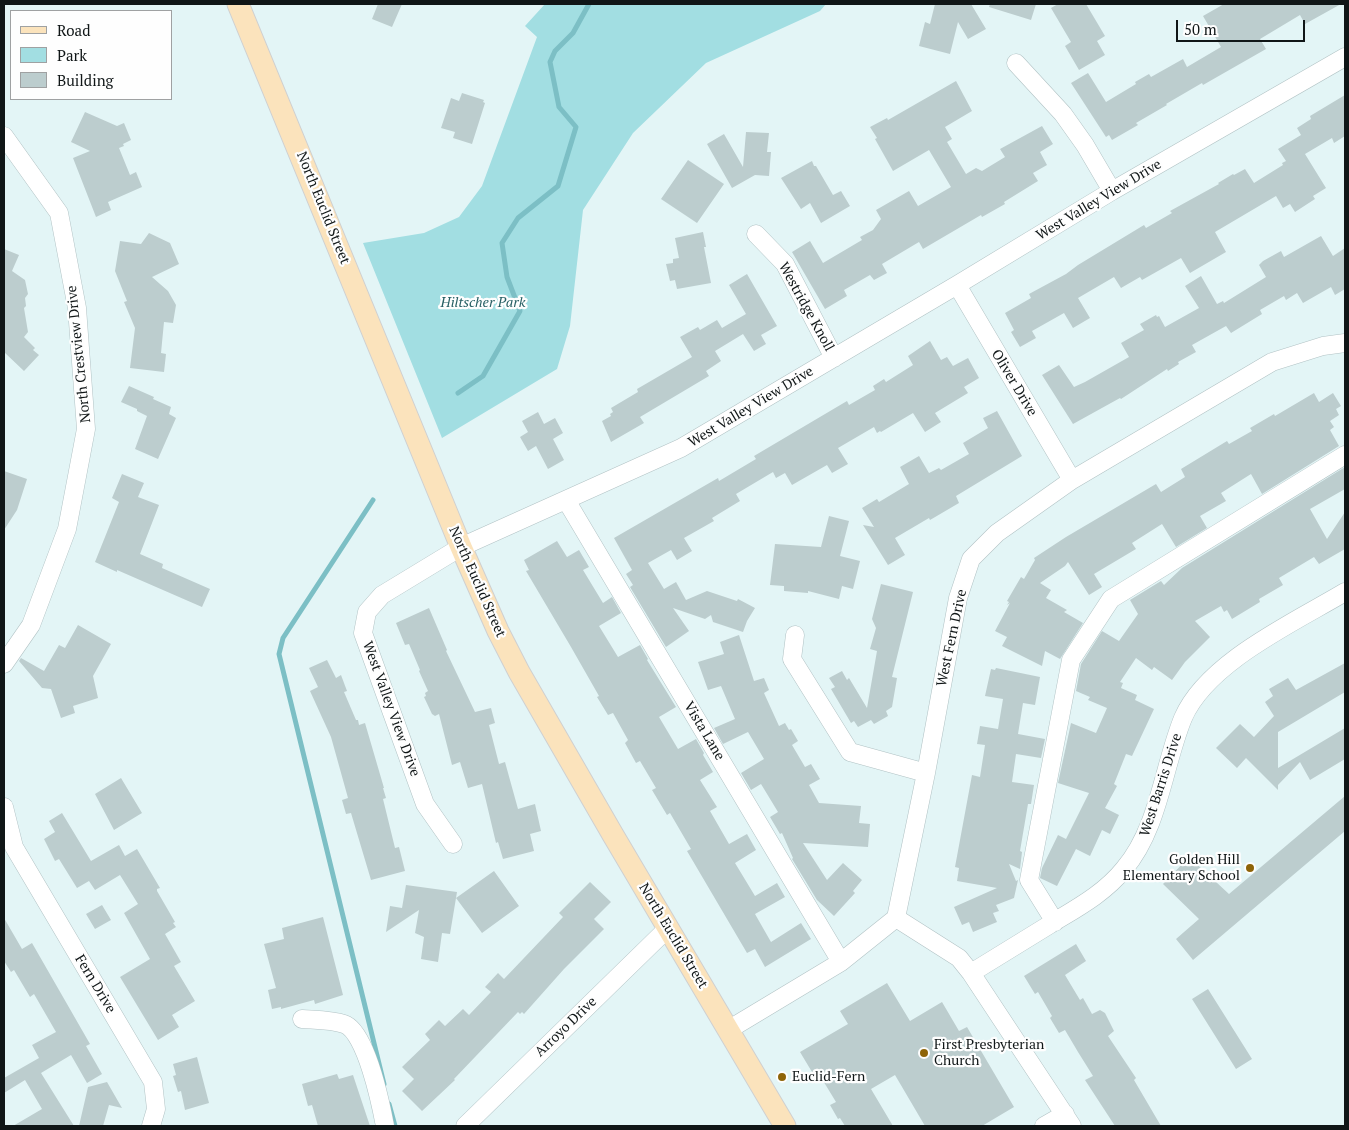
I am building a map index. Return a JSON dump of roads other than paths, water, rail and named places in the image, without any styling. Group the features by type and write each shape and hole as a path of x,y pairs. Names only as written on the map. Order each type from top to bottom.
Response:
{"main road":[{"name":"North Euclid Street","path":"238,4 461,547 498,631 519,672 785,1126"}],"street":[{"name":"West Valley View Drive","path":"453,844 424,804 364,633 367,612 382,595 461,547 681,448 957,286 1112,191 1345,57"},
{"path":"1016,63 1063,114 1085,145 1112,191"},
{"name":"North Crestview Drive","path":"4,136 59,213 77,308 86,429 67,528 31,626 4,664"},
{"name":"Westridge Knoll","path":"756,234 785,264 834,358"},
{"name":"Oliver Drive","path":"957,286 1072,480"},
{"name":"West Fern Drive","path":"896,918 926,774 958,598 971,559 997,533 1072,480 1272,362 1323,346 1345,343"},
{"path":"1055,922 1028,880 1071,660 1111,599 1345,456"},
{"name":"Vista Lane","path":"566,500 841,962"},
{"name":"West Barris Drive","path":"971,972 1092,900 1124,870 1142,844 1184,717 1202,688 1245,652 1345,592"},
{"path":"795,635 792,659 850,752 926,774"},
{"name":"Fern Drive","path":"4,807 9,850 153,1082 156,1109 151,1126"},
{"path":"728,1030 841,962 896,918 959,958 971,972 1069,1120 1044,1126"},
{"name":"Arroyo Drive","path":"468,1125 668,928"},
{"path":"302,1019 346,1025 359,1038 366,1055 385,1126"}],"waterway":[{"path":"458,393 483,376 520,311 507,277 502,243 518,218 558,186 576,127 559,107 550,62 555,51 573,33 589,4"},
{"path":"373,500 283,638 279,654 384,1084"},
{"path":"389,1104 395,1126"}],"place":[{"name":"Golden Hill Elementary School","path":"1250,868"},
{"name":"First Presbyterian Church","path":"924,1053"},
{"name":"Euclid-Fern","path":"782,1077"}],"park label":[{"name":"Hiltscher Park","path":"483,303"}]}
